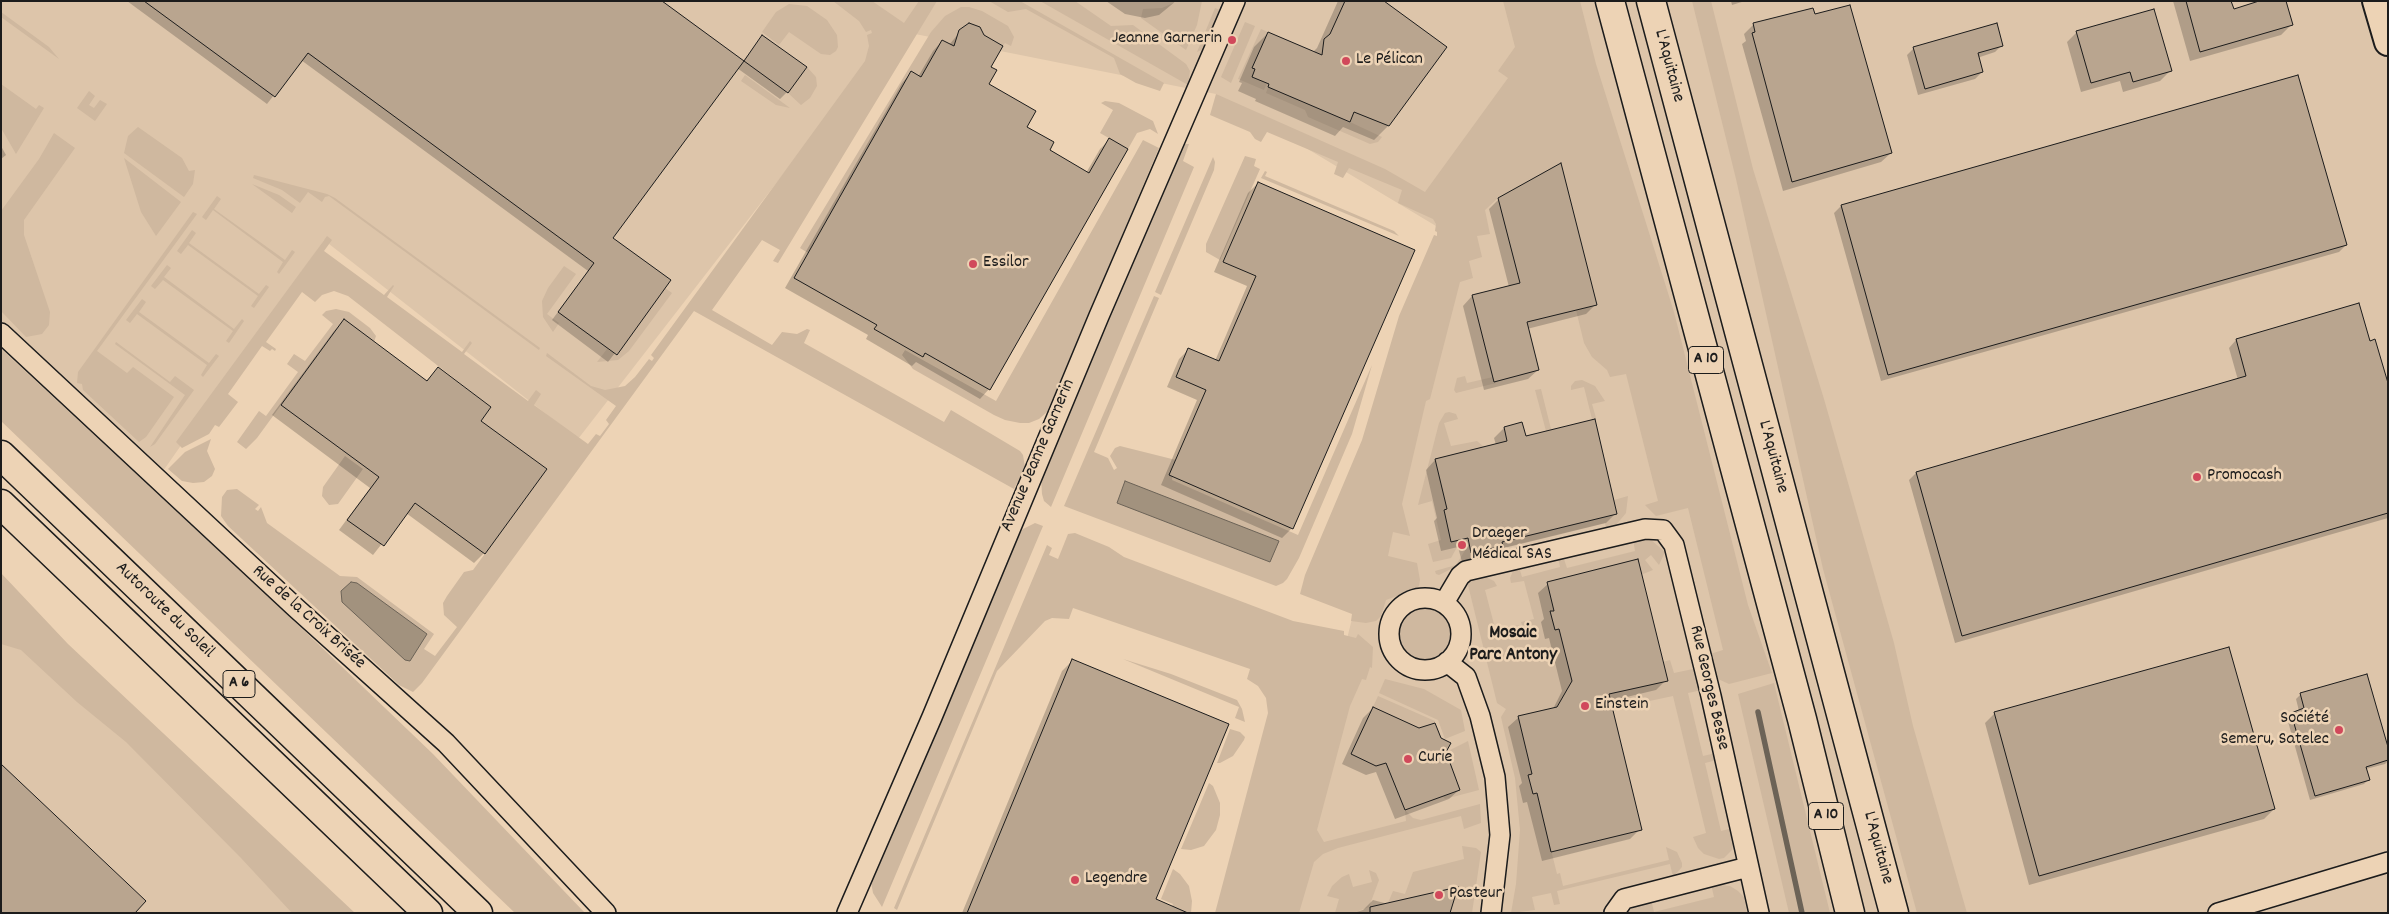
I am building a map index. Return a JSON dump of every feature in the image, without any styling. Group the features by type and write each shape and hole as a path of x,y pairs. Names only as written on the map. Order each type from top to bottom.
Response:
{"highway":[{"name":"A 10","path":"1610,1 1802,719 1850,913"},
{"name":"L'Aquitaine","path":"1651,1 1894,913"},
{"name":"Autoroute du Soleil","path":"1,455 478,913"},
{"name":"Autoroute du Soleil","path":"1,504 428,913"}],"street":[{"name":"Avenue Jeanne Garnerin","path":"847,913 932,716 1095,325 1235,1"},
{"path":"2376,1 2388,42"},
{"name":"Rue de la Croix Brisée","path":"1,333 282,595 446,742 606,913"},
{"name":"Rue Georges Besse","path":"1444,603 1460,576 1466,571 1644,529 1663,530 1674,545 1711,696 1759,913"},
{"path":"1427,598 1444,603 1457,618 1460,637 1454,655 1447,662 1426,670 1416,669 1397,657 1389,640 1391,620 1397,610 1406,603 1416,599 1427,598"},
{"path":"1447,662 1466,677 1480,716 1495,777 1500,835 1491,913"},
{"path":"2218,913 2388,862"},
{"path":"1614,913 1624,899 1748,867"}],"shaded area":[{"path":"1,1 2388,1 2388,913 1278,913 1395,448 1446,232 1216,94 895,30 578,439 324,240 122,530 1,411"},
{"path":"833,1 872,1 904,23 919,1 937,1 778,263 773,261 780,250 762,240 712,310 772,345 782,332 797,334 807,329 810,330 804,343 944,422 951,410 1020,451 1023,455 1025,467 1014,489 694,311 422,683 413,692 399,685 228,526 221,516 222,497 227,490 237,489 259,505 255,509 258,511 261,507 267,523 340,576 357,577 434,634 424,649 435,656 457,627 444,615 443,603 447,596 464,572 473,570 547,469 481,421 491,407 348,296 334,291 322,295 315,302 302,292 266,342 276,349 275,351 272,349 270,351 262,346 228,394 238,402 219,427 215,425 209,434 182,448 176,442 327,236 332,240 324,251 384,295 393,285 387,297 462,352 470,341 472,343 464,354 528,401 536,390 541,394 534,405 588,444 596,434 600,436 609,424 606,420 616,406 546,356 547,353 591,386 605,390 625,386 649,359 652,361 654,358 651,355 865,61 869,46 867,35 872,33 871,30 866,32 859,21"},
{"path":"989,1 1020,1 1164,83 1160,91 1136,83 1120,74 1114,58 1026,9 1008,12"},
{"path":"1040,1 1075,1 1111,26 1133,25 1186,64 1190,71 1188,85"},
{"path":"1178,1 1202,1 1197,25 1186,50 1141,18 1143,9 1162,8"},
{"path":"1503,1 1580,1 1596,64 1674,312 1748,605 1772,673 1729,684 1718,679 1710,654 1723,650 1688,508 1656,516 1645,505 1658,501 1626,374 1610,377 1607,370 1592,357 1584,343 1576,310 1597,304 1561,163 1498,198 1485,210 1490,234 1477,236 1482,257 1469,261 1473,278 1460,282 1430,399 1426,401 1402,504 1410,536 1393,532 1388,556 1417,563 1420,580 1419,586 1386,600 1381,616 1376,621 1366,623 1351,621 1352,614 1300,594 1305,575 1362,440 1399,316 1434,235 1437,236 1435,231 1436,224 1433,219 1398,203 1402,190 1349,168 1343,178 1334,174 1338,162 1267,132 1261,142 1255,139 1250,132 1210,115 1216,94 1385,169 1425,192 1508,78 1498,71 1515,47"},
{"path":"1692,1 1711,1 1753,169 1824,399 1894,643 1913,726 1967,913 1917,913 1823,569 1736,179"},
{"path":"789,4 807,6 827,20 837,35 838,47 836,51 830,55 821,54 789,32 779,45 762,32 776,12"},
{"path":"961,7 982,11 1008,26 1014,37 1011,46 1005,43 1003,46 991,39 978,59 942,40 921,77 911,72 808,253 800,248 931,32 945,16","holes":["969,23 980,27 984,37 959,30"]},
{"path":"1215,8 1220,10 1204,49 1197,52"},
{"path":"1,12 49,47 59,59 1,17"},
{"path":"1245,22 1255,26 1231,83 1221,77"},
{"path":"1261,29 1268,32 1252,67 1255,69 1252,77 1267,83 1264,90 1238,79"},
{"path":"807,67 816,77 817,86 810,98 801,105 788,93"},
{"path":"745,75 790,108 776,105 741,81"},
{"path":"1,84 36,109 39,105 44,108 16,154 1,128"},
{"path":"1268,87 1382,137 1378,142 1370,144 1308,117 1305,110 1266,93"},
{"path":"89,91 95,96 89,105 94,108 100,100 107,104 95,121 77,108"},
{"path":"1105,101 1119,103 1153,121 1158,134 1150,129 1137,133 1128,149 1100,133 1113,110 1101,103"},
{"path":"138,127 182,158 189,171 195,170 193,184 184,197 124,153 128,136"},
{"path":"54,133 75,148 24,220 24,235 50,312 49,325 42,334 26,337 1,311 1,211 39,159"},
{"path":"1143,140 1159,148 1047,412 1039,419 1029,423 1005,420 913,369 902,355 905,350 996,401"},
{"path":"1183,144 1189,144 1183,161 1194,167 1051,507 1044,501 1041,477"},
{"path":"1245,156 1256,159 1254,166 1260,169 1220,260 1206,252 1206,244"},
{"path":"1213,157 1215,162 1214,170 1161,295 1155,292"},
{"path":"124,158 181,202 156,236 141,212"},
{"path":"1265,171 1267,172 1265,176 1394,231 1399,236 1261,178"},
{"path":"254,175 327,194 335,198 540,348 539,350 329,196 325,197 322,202 308,192 300,203 282,190 253,178"},
{"path":"252,184 279,195 296,207 292,213"},
{"path":"217,196 221,199 214,209 285,260 292,250 295,252 279,274 277,272 283,262 213,210 206,220 202,217"},
{"path":"193,212 197,214 97,351 127,373 133,367 174,397 146,437 139,442 83,390 82,384 77,383 78,372"},
{"path":"192,230 196,233 189,243 259,294 266,285 269,287 254,308 251,306 258,296 188,245 181,254 177,251"},
{"path":"167,265 171,268 164,277 234,329 242,319 244,321 229,343 226,341 233,331 163,280 155,289 151,286"},
{"path":"564,266 576,274 547,314 559,323 553,332 543,317 542,301 548,288"},
{"path":"665,288 672,293 629,351 618,360 597,362 607,349 617,355"},
{"path":"1154,296 1159,298 1094,452 1108,458 1114,470 1117,468 1110,456 1115,448 1120,446 1176,460 1172,480 1298,535 1372,365 1352,434 1299,558 1283,583 1276,586 1064,506"},
{"path":"142,299 146,302 139,312 209,363 216,354 219,356 203,377 201,375 207,365 137,314 130,323 126,320"},
{"path":"336,309 349,312 370,328 376,336 374,342 343,320 257,438 246,449 237,442 259,411 266,416 298,372 287,364 294,354 305,361 333,324 322,315 326,311"},
{"path":"116,342 170,382 175,376 194,390 155,444 150,447 185,395 115,344"},
{"path":"1,349 267,595 433,754 585,913 515,913 1,421"},
{"path":"1465,376 1467,383 1493,377 1496,383 1456,393 1454,390 1457,378"},
{"path":"1582,380 1595,386 1605,401 1592,404 1596,418 1592,419 1584,387 1571,390 1571,386 1575,381"},
{"path":"1541,389 1551,429 1546,431 1535,390"},
{"path":"1445,413 1456,414 1458,419 1444,423 1451,446 1477,441 1484,447 1435,459 1447,509 1444,510 1451,542 1461,540 1451,558 1433,562 1428,544 1441,540 1432,501 1418,505 1439,423"},
{"path":"211,439 207,451 215,469 212,476 204,482 182,481 168,469 185,452"},
{"path":"345,456 363,469 338,504 329,505 322,496 323,487"},
{"path":"1125,481 1279,541 1270,562 1117,503"},
{"path":"1628,496 1626,513 1616,525 1606,528 1605,523 1502,548 1503,554 1457,566 1439,575 1436,574 1435,571 1456,565 1469,544 1472,553 1502,546 1502,542 1617,514 1614,500"},
{"path":"1035,523 1043,526 882,907 873,893 871,882 1013,542 1023,529"},
{"path":"1075,533 1109,547 1124,557 1293,621 1344,631 1344,635 1356,638 1358,634 1373,647 1372,668 1370,667 1366,680 1362,679 1350,706 1317,830 1324,842 1406,821 1405,810 1413,818 1421,820 1480,804 1481,823 1464,829 1461,816 1338,848 1323,854 1314,862 1299,913 1215,913 1268,713 1266,698 1258,686 1247,679 1250,669 1073,608 1069,619 1052,618 1045,621 997,671 897,910 894,908 1047,545 1052,548 1049,555 1058,559 1068,534"},
{"path":"1633,539 1650,539 1665,552 1659,565 1651,555 1645,560 1653,570 1551,611 1555,630 1559,629 1572,681 1557,707 1518,717 1532,774 1529,776 1533,794 1537,793 1557,874 1560,873 1563,886 1669,860 1666,847 1677,852 1682,867 1673,877 1670,864 1557,891 1560,904 1554,905 1551,893 1532,897 1535,910 1511,913 1516,884 1520,830 1515,778 1501,717 1506,709 1497,703 1467,581 1484,576 1494,581 1497,586 1485,590 1495,628 1522,625 1521,622 1534,619 1524,581 1511,583 1510,578 1514,569 1519,567 1522,577 1560,567 1558,557 1563,556 1567,568 1635,551"},
{"path":"1,573 68,644 355,913 292,913 241,858 126,742 77,702 21,650 1,644"},
{"path":"351,582 357,583 427,634 410,661 405,660 342,602 341,591"},
{"path":"1,601 334,913 1,913"},
{"path":"1419,608 1429,608 1443,615 1450,629 1450,639 1443,653 1429,660 1419,660 1409,656 1402,649 1398,639 1398,629 1402,619 1409,612"},
{"path":"1689,656 1693,657 1702,690 1688,693 1703,756 1716,753 1717,760 1705,763 1721,831 1733,828 1735,834 1732,850 1724,858 1719,859 1704,854 1698,848 1693,837 1706,833 1673,696 1612,709 1609,694 1667,681 1663,662 1670,660 1674,673 1693,669"},
{"path":"1123,659 1171,674 1237,700 1242,709 1245,722 1235,718 1239,707"},
{"path":"1385,679 1424,689 1461,710 1465,731 1445,739 1438,720 1379,693"},
{"path":"1774,683 1830,913 1789,913 1738,694"},
{"path":"1378,696 1435,721 1435,723 1419,728 1373,707"},
{"path":"1230,729 1240,732 1245,737 1244,740 1233,756 1217,763"},
{"path":"1468,741 1479,790 1445,799 1443,796 1460,790 1446,752"},
{"path":"1209,783 1213,786 1220,803 1220,815 1216,830 1204,846 1191,850 1181,849"},
{"path":"1462,846 1476,848 1481,852 1472,913 1450,913 1457,887 1388,903 1393,891 1405,894 1413,872 1464,859"},
{"path":"1173,869 1180,874 1189,886 1192,901 1191,913 1169,913 1173,904 1161,899"},
{"path":"1369,870 1376,873 1379,880 1369,907 1353,913 1335,913 1339,899 1327,896 1332,886 1342,877 1349,874 1353,887 1372,882"},
{"path":"1711,884 1730,886 1738,891 1744,897 1747,913 1627,913 1640,902 1651,899 1654,912 1714,897"}],"building":[{"path":"144,1 662,1 744,61 613,238 671,280 617,355 558,312 594,263 308,53 275,97"},
{"name":"Le Pélican","path":"1345,1 1384,1 1447,47 1389,126 1354,112 1350,122 1268,87 1269,84 1252,77 1255,69 1252,68 1268,32 1322,55 1324,39 1330,34"},
{"path":"2186,1 2231,1 2234,9 2259,1 2286,1 2293,25 2200,52"},
{"path":"1850,5 1892,153 1792,182 1752,33 1755,32 1753,23 1813,8 1815,14"},
{"path":"2154,9 2172,71 2133,82 2130,72 2091,83 2076,31"},
{"path":"969,23 980,27 984,35 1003,46 991,67 997,70 989,84 1036,111 1027,127 1054,142 1050,150 1089,173 1109,138 1128,149 990,390 925,353 923,357 874,329 877,325 794,278 911,71 921,77 942,40 954,46 959,30"},
{"path":"1997,23 2003,46 1978,53 1983,72 1925,89 1913,47"},
{"path":"762,35 807,67 788,93 744,61"},
{"path":"2298,75 2347,245 1888,375 1841,205"},
{"path":"1561,163 1597,305 1527,322 1539,370 1494,382 1472,295 1520,283 1498,198"},
{"path":"1258,182 1415,250 1293,529 1169,475 1206,390 1176,377 1188,348 1219,361 1256,276 1223,262"},
{"path":"2359,303 2370,341 2375,339 2388,383 2388,513 1962,636 1916,472 2246,376 2236,339"},
{"path":"344,319 427,381 438,367 491,407 481,421 547,469 485,554 415,503 384,546 347,520 379,477 281,405"},
{"path":"1595,419 1617,514 1502,542 1503,546 1471,553 1468,538 1451,542 1444,510 1447,509 1435,459 1507,441 1504,427 1522,422 1526,436"},
{"name":"Einstein","path":"1638,559 1668,681 1609,694 1642,830 1551,852 1537,793 1533,794 1528,775 1532,774 1518,716 1557,707 1572,681 1559,629 1555,630 1550,611 1554,611 1547,582"},
{"path":"2229,647 2275,809 2039,876 1994,712"},
{"path":"1072,659 1229,724 1156,899 1188,913 967,913"},
{"name":"Société Semeru, Satelec","path":"2367,674 2388,747 2388,760 2366,767 2370,780 2315,796 2291,713 2304,708 2300,693"},
{"name":"Curie","path":"1373,707 1419,728 1435,723 1441,738 1451,743 1446,752 1460,790 1405,810 1386,763 1376,766 1351,754"},
{"path":"1,764 146,901 135,913 1,913"},
{"name":"Pasteur","path":"1458,887 1450,913 1370,913 1370,907"}],"waterway":[{"path":"1758,712 1802,913"}],"place":[{"name":"Jeanne Garnerin","path":"1232,40"},
{"name":"Le Pélican","path":"1346,61"},
{"name":"Essilor","path":"973,264"},
{"name":"Promocash","path":"2197,477"},
{"name":"Draeger Médical SAS","path":"1462,545"},
{"name":"Einstein","path":"1585,706"},
{"name":"Société Semeru, Satelec","path":"2339,730"},
{"name":"Curie","path":"1408,759"},
{"name":"Legendre","path":"1075,880"},
{"name":"Pasteur","path":"1439,895"}],"district":[{"name":"Mosaic Parc Antony","path":"1513,645"}]}
